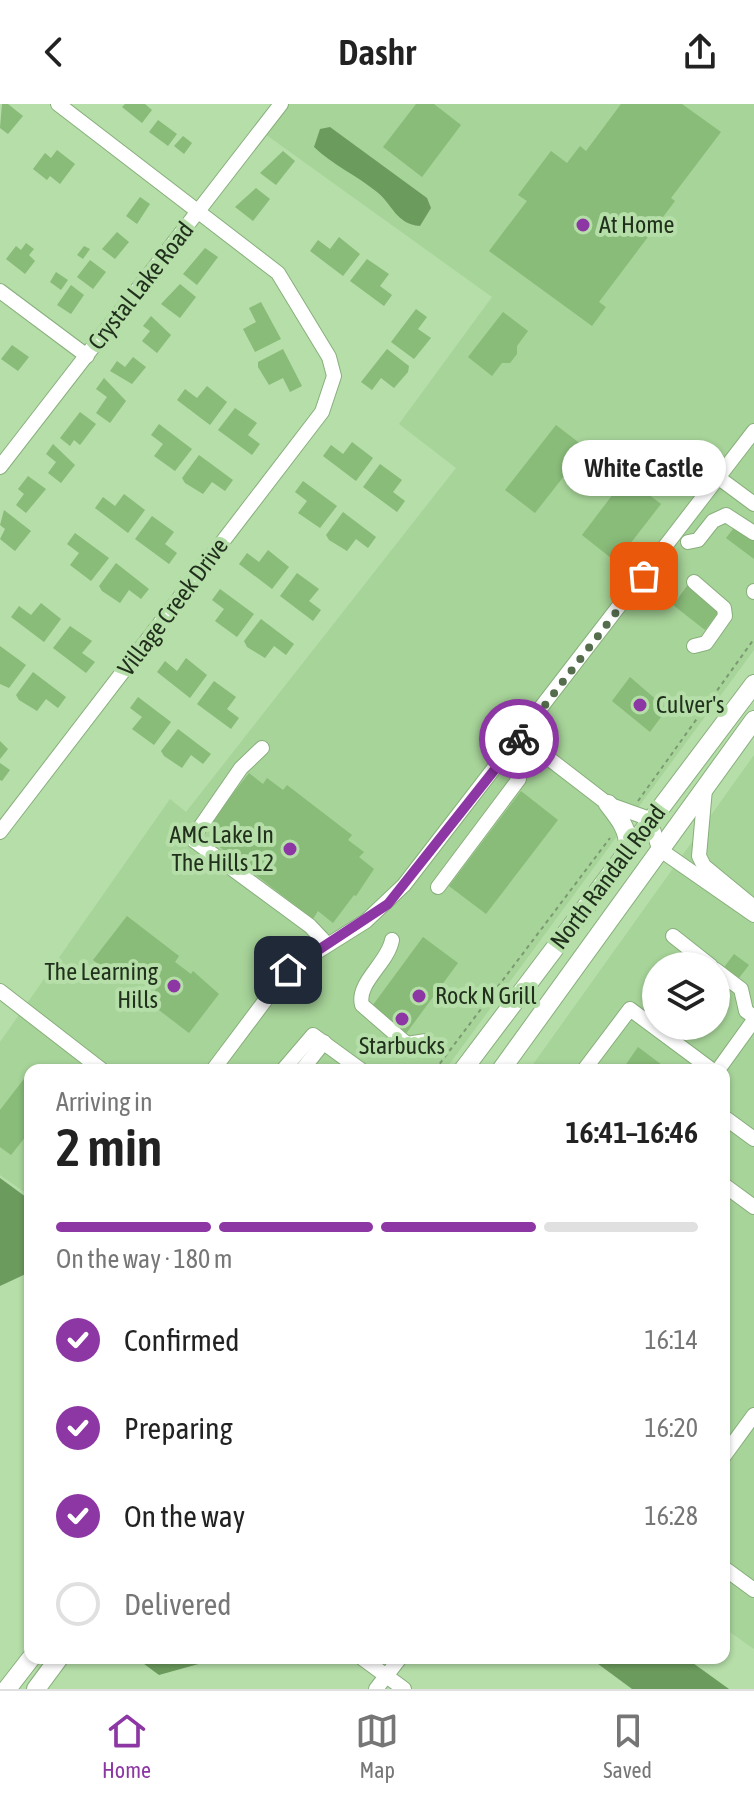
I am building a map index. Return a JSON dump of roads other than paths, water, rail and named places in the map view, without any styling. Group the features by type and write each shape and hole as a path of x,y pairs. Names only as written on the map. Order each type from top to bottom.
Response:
{"main road":[{"name":"North Randall Road","path":"467,1064 754,684"},
{"name":"North Randall Road","path":"505,1064 754,720"},
{"path":"608,804 625,817 628,848"},
{"path":"7,1689 26,1664"},
{"path":"36,1689 55,1664"}],"street":[{"path":"58,104 198,213"},
{"name":"Crystal Lake Road","path":"0,467 281,104"},
{"name":"Village Creek Drive","path":"0,832 322,412 334,376 329,357 278,273 198,213"},
{"path":"0,291 87,356"},
{"path":"220,1064 288,970 388,904 521,737 754,431"},
{"path":"719,478 754,504"},
{"path":"688,542 698,540 713,521 726,515 754,533"},
{"path":"694,582 724,608 725,616 706,643 694,646"},
{"path":"521,737 608,804"},
{"path":"262,748 241,768 192,839 310,926 327,944"},
{"path":"438,887 519,779"},
{"path":"705,785 699,856 704,866 754,907"},
{"path":"625,817 650,819 659,849 754,915"},
{"path":"673,936 694,952"},
{"path":"392,940 390,952 361,992 362,1005 407,1044 426,1041"},
{"path":"720,1064 754,1018 746,1011 741,989 730,980"},
{"path":"0,991 94,1064"},
{"path":"589,1064 630,1009 692,1064"},
{"path":"288,1064 313,1035 353,1064"},
{"path":"307,1064 324,1042"},
{"path":"730,1121 754,1139"},
{"path":"730,1189 754,1207"},
{"path":"730,1448 754,1415"},
{"path":"730,1572 754,1590"},
{"path":"370,1664 404,1689"},
{"path":"376,1689 396,1664"}],"place":[{"name":"At Home","path":"583,225"},
{"name":"White Castle","path":"644,576"},
{"name":"Culver's","path":"640,705"},
{"name":"AMC Lake In The Hills 12","path":"290,849"},
{"name":"The Learning Hills","path":"174,986"},
{"name":"Rock N Grill","path":"419,996"},
{"name":"Starbucks","path":"402,1019"}]}
